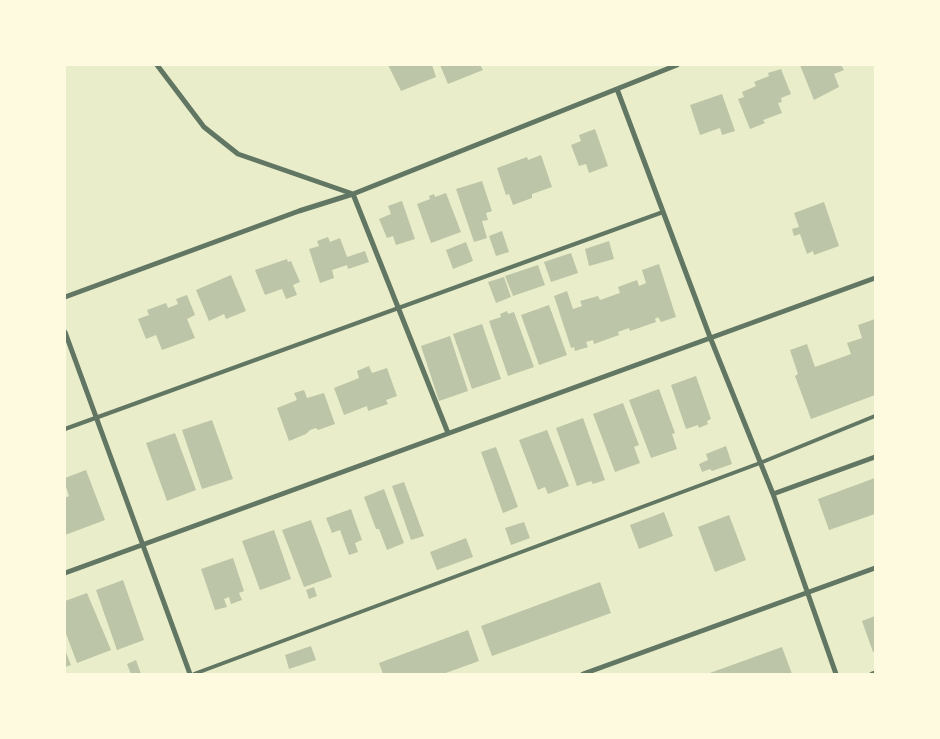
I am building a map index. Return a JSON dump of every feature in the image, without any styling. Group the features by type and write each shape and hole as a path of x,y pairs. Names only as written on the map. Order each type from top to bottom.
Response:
{"street":[{"path":"157,65 204,127 238,154 353,194 448,433"},
{"path":"65,296 298,211 353,194 677,65"},
{"path":"617,89 710,337 773,494 836,674"},
{"path":"65,573 875,278"},
{"path":"65,332 192,674"},
{"path":"773,494 875,457"},
{"path":"584,674 875,568"}],"lane":[{"path":"65,429 663,212"},
{"path":"192,674 760,462 875,416"}],"building":[{"path":"388,65 432,65 436,77 401,91"},
{"path":"440,65 480,65 483,70 448,84"},
{"path":"800,65 841,65 844,70 834,74 839,87 814,100"},
{"path":"781,69 791,94 781,98 782,102 778,103 782,113 763,120 765,123 750,129 738,99 744,97 742,92 756,86 754,82 769,76 768,73"},
{"path":"722,94 735,131 722,135 720,128 700,135 690,105"},
{"path":"595,129 608,166 589,173 586,164 579,166 571,145 581,141 579,135"},
{"path":"541,155 552,187 532,194 532,198 513,205 509,194 506,195 497,168 527,157 528,160"},
{"path":"482,181 492,211 486,213 488,220 482,221 487,238 474,242 456,189"},
{"path":"446,193 461,232 431,243 417,204 430,199 429,196 434,194 435,197"},
{"path":"402,201 415,239 396,245 393,236 387,238 379,219 391,214 388,206"},
{"path":"824,202 839,246 814,255 813,251 807,254 800,234 794,236 792,229 799,227 794,213"},
{"path":"502,231 509,252 496,256 489,236"},
{"path":"328,237 330,242 340,238 347,257 365,251 369,262 348,269 347,265 332,270 334,278 320,283 309,249 319,246 317,241"},
{"path":"609,241 614,259 589,266 585,249"},
{"path":"466,242 473,261 453,269 446,250"},
{"path":"571,253 578,273 551,282 544,262"},
{"path":"287,259 288,262 291,261 300,282 293,285 297,295 286,299 282,289 265,295 255,270"},
{"path":"659,264 676,317 661,322 658,317 655,319 656,322 630,331 629,328 618,332 619,335 594,344 593,340 586,342 588,347 575,351 574,347 571,348 554,296 567,291 573,309 582,306 580,301 598,296 600,300 620,293 618,287 637,280 639,286 646,283 642,270"},
{"path":"538,265 545,285 513,296 505,276"},
{"path":"231,275 246,311 226,319 224,314 209,321 196,290"},
{"path":"504,277 511,297 496,303 488,282"},
{"path":"187,295 195,315 187,319 195,338 162,350 156,335 146,339 138,319 149,315 147,310 166,303 168,308 178,304 176,299"},
{"path":"549,305 567,355 539,365 521,315"},
{"path":"507,311 508,314 514,312 534,367 508,376 489,321 501,317 500,314"},
{"path":"875,319 875,395 811,419 795,376 798,374 790,350 807,344 815,367 851,354 847,343 862,338 858,325"},
{"path":"482,324 501,379 472,389 453,334"},
{"path":"450,336 468,391 439,401 421,346"},
{"path":"369,366 372,373 387,368 397,396 386,400 388,404 368,411 367,406 344,415 334,388 359,378 357,371"},
{"path":"696,376 711,419 707,421 708,424 699,428 698,425 686,429 671,385"},
{"path":"659,389 675,433 672,434 677,449 651,458 629,400"},
{"path":"304,390 307,398 324,393 335,424 318,430 316,428 310,430 306,434 289,441 277,408 297,400 294,393"},
{"path":"623,403 639,445 634,447 640,463 615,472 593,414"},
{"path":"583,418 605,480 593,484 591,481 577,486 556,428"},
{"path":"212,420 233,479 202,489 182,430"},
{"path":"547,430 569,486 548,494 545,487 538,490 519,440"},
{"path":"175,433 196,490 167,501 146,443"},
{"path":"726,446 732,464 712,471 710,469 702,472 699,464 708,460 706,454"},
{"path":"496,447 518,507 503,513 481,452"},
{"path":"86,470 105,520 65,535 65,498 69,496 65,478"},
{"path":"875,478 875,514 829,530 818,499"},
{"path":"404,482 424,536 411,540 392,486"},
{"path":"384,489 404,543 387,550 379,529 376,529 364,497"},
{"path":"351,509 362,540 355,543 358,552 349,555 340,530 332,533 326,518"},
{"path":"664,512 673,536 639,549 630,525"},
{"path":"729,515 746,560 715,572 698,527"},
{"path":"311,520 332,577 304,587 282,530"},
{"path":"524,522 530,538 511,545 505,528"},
{"path":"274,530 291,579 260,590 242,541"},
{"path":"466,538 473,557 437,570 430,552"},
{"path":"233,558 244,591 239,593 242,600 231,604 229,597 224,599 227,607 215,610 201,569"},
{"path":"123,580 144,640 117,650 96,590"},
{"path":"600,582 611,613 492,656 481,626"},
{"path":"314,587 317,596 309,599 306,590"},
{"path":"87,593 111,650 77,663 65,631 65,601"},
{"path":"875,616 875,651 873,652 862,621"},
{"path":"468,630 479,661 443,674 383,674 379,663"},
{"path":"311,646 316,660 289,669 285,655"},
{"path":"782,647 792,674 707,674"},
{"path":"65,650 71,665 65,667"},
{"path":"136,660 141,674 131,674 127,664"}]}
